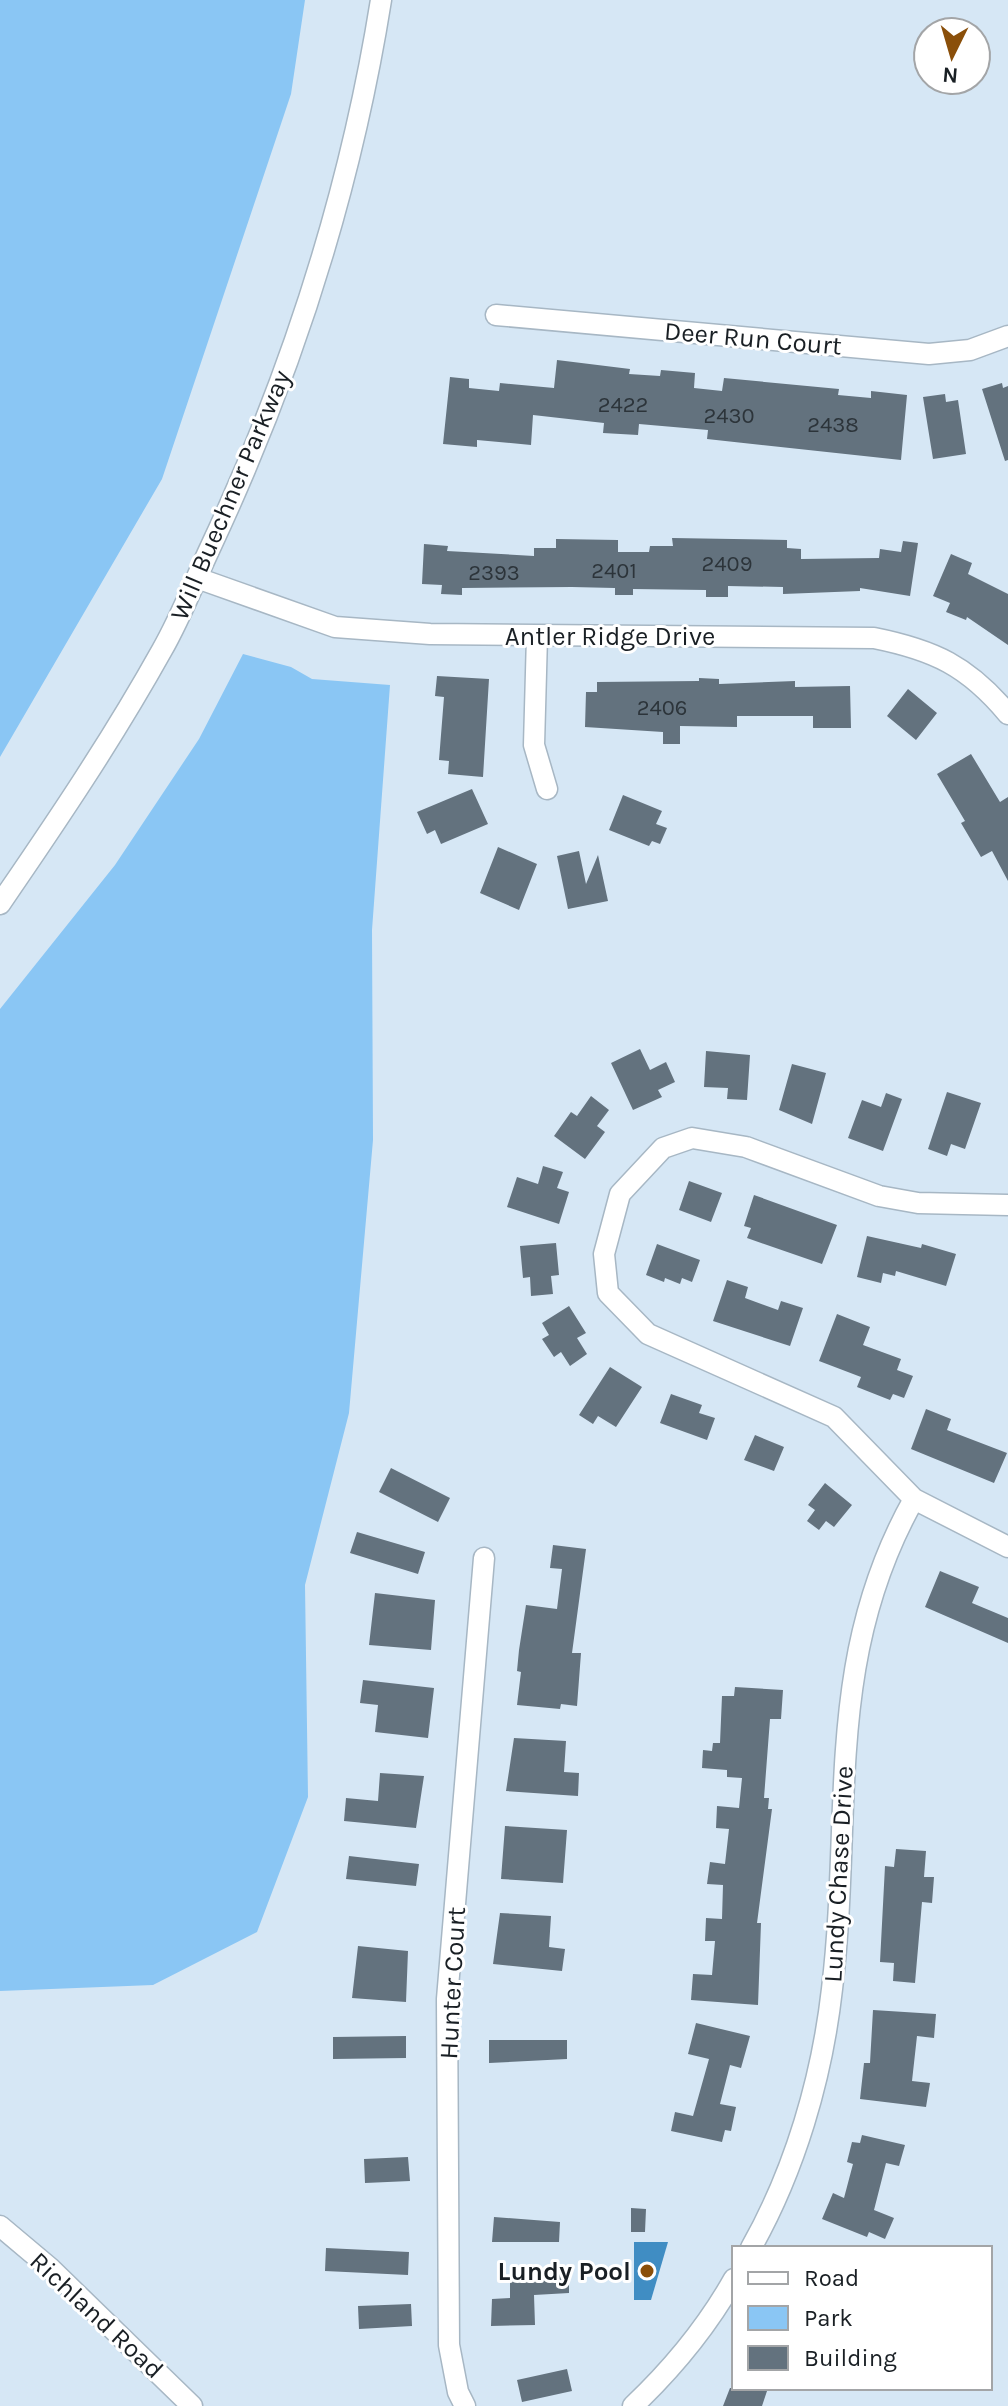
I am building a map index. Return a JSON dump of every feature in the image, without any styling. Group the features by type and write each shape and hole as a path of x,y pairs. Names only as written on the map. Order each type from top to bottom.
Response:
{"street":[{"name":"Will Buechner Parkway","path":"0,904 98,759 164,647 247,470 316,276 342,183 381,0"},
{"name":"Deer Run Court","path":"496,315 929,354 970,350 1008,336"},
{"name":"Antler Ridge Drive","path":"197,578 335,627 430,634 874,638 917,647 954,663 985,687 1008,714"},
{"path":"537,636 534,745 547,789"},
{"path":"1008,1205 918,1203 879,1196 746,1147 692,1138 663,1148 620,1194 604,1254 608,1293 648,1334 834,1417 914,1499 1008,1547"},
{"name":"Lundy Chase Drive","path":"752,2246 786,2175 809,2107 832,1990 849,1695 867,1603 889,1542 914,1499"},
{"name":"Hunter Court","path":"465,2406 458,2392 449,2345 447,1999 484,1558"},
{"name":"Richland Road","path":"0,2226 50,2268 192,2406"},
{"path":"633,2406 658,2382 732,2282"}],"green space":[{"path":"0,0 305,0 291,94 162,479 0,757"},
{"path":"243,654 291,667 312,679 390,685 372,930 373,1140 349,1413 305,1585 308,1797 257,1932 153,1985 0,1991 0,1009 115,865 199,739"}],"shaded area":[{"name":"Lundy Pool","path":"634,2242 668,2242 651,2300 634,2300"}],"building":[{"path":"557,360 630,369 629,374 660,376 661,370 695,373 694,388 722,391 724,378 839,389 838,395 871,398 871,391 907,395 901,460 707,439 708,430 639,424 638,435 603,433 604,423 533,415 531,445 477,440 477,447 443,444 450,377 469,379 469,388 499,391 500,383 554,388"},
{"path":"1002,383 1003,388 1008,386 1008,460 1005,461 982,389"},
{"path":"945,394 946,402 958,400 966,454 933,459 923,397"},
{"path":"672,538 787,540 787,548 801,549 801,559 879,558 880,549 901,552 903,541 918,543 910,596 860,588 860,591 783,594 783,587 728,586 728,597 706,597 706,590 633,589 633,595 615,595 615,588 572,587 462,588 462,595 441,594 442,585 422,584 424,544 448,546 447,551 534,556 534,548 556,548 556,539 618,540 618,552 649,552 650,546 673,546"},
{"path":"951,554 972,563 968,574 1008,594 1008,645 967,617 966,620 946,612 950,603 933,596"},
{"path":"437,676 489,679 483,777 448,774 449,761 439,760 444,697 435,696"},
{"path":"699,678 719,679 719,684 795,681 795,687 850,686 851,728 813,728 813,716 737,716 737,727 680,726 680,744 663,744 663,732 585,727 586,692 597,692 597,682 699,681"},
{"path":"908,689 937,713 916,740 887,716"},
{"path":"971,754 1000,802 1008,797 1008,881 992,851 981,857 961,823 965,821 937,774"},
{"path":"472,789 488,824 441,844 435,830 427,834 417,812"},
{"path":"623,795 662,811 656,824 667,828 660,844 652,841 649,846 609,830"},
{"path":"498,847 537,864 519,910 480,893"},
{"path":"579,851 586,884 598,855 608,901 568,909 557,856"},
{"path":"640,1049 650,1070 666,1062 675,1082 658,1090 662,1097 633,1110 611,1063"},
{"path":"706,1051 750,1055 747,1100 727,1099 728,1088 704,1087"},
{"path":"792,1064 826,1073 812,1124 779,1110"},
{"path":"947,1092 981,1103 965,1149 951,1144 947,1156 928,1149"},
{"path":"886,1093 902,1099 883,1151 848,1138 862,1100 881,1107"},
{"path":"591,1096 609,1110 597,1126 605,1132 585,1159 554,1136 571,1112 577,1116"},
{"path":"543,1166 563,1172 557,1188 569,1192 559,1224 507,1207 517,1177 538,1184"},
{"path":"689,1181 722,1193 711,1222 679,1210"},
{"path":"754,1195 837,1225 822,1264 747,1238 751,1228 744,1226"},
{"path":"867,1236 921,1248 922,1244 956,1254 946,1286 896,1271 895,1276 883,1273 881,1283 857,1277"},
{"path":"556,1243 559,1275 551,1276 553,1294 531,1296 530,1277 523,1278 520,1246"},
{"path":"657,1244 700,1260 692,1282 682,1278 680,1284 665,1278 664,1282 646,1275"},
{"path":"727,1280 748,1287 745,1298 778,1310 781,1301 803,1308 790,1346 713,1321"},
{"path":"569,1306 586,1333 577,1338 587,1354 570,1366 561,1352 554,1357 542,1339 549,1335 542,1323"},
{"path":"837,1314 870,1327 863,1345 901,1359 897,1370 913,1376 904,1398 893,1394 890,1400 857,1387 861,1377 819,1361"},
{"path":"610,1367 642,1387 616,1427 598,1416 593,1424 579,1415"},
{"path":"671,1394 702,1405 699,1413 715,1418 707,1440 660,1423"},
{"path":"926,1409 951,1419 947,1430 1007,1453 994,1483 911,1449"},
{"path":"755,1435 784,1447 774,1471 744,1460"},
{"path":"391,1468 450,1498 438,1522 379,1492"},
{"path":"825,1483 852,1505 834,1527 826,1521 819,1530 807,1521 815,1510 808,1505"},
{"path":"357,1532 425,1552 418,1574 350,1553"},
{"path":"553,1545 586,1549 572,1653 581,1653 577,1706 561,1704 560,1709 517,1705 521,1672 517,1671 526,1605 557,1609 562,1569 550,1568"},
{"path":"940,1571 979,1587 972,1603 1008,1618 1008,1643 925,1607"},
{"path":"375,1593 435,1600 431,1650 369,1645"},
{"path":"363,1680 434,1688 428,1738 375,1732 378,1705 360,1703"},
{"path":"735,1687 783,1690 781,1719 770,1719 764,1798 769,1798 768,1809 772,1809 757,1923 761,1923 758,2005 691,2000 693,1974 712,1975 715,1941 705,1941 706,1918 722,1919 723,1885 707,1884 710,1862 725,1864 729,1829 716,1828 717,1806 739,1808 742,1778 727,1777 727,1770 702,1768 703,1750 712,1751 713,1743 720,1743 722,1696 734,1696"},
{"path":"514,1738 566,1741 564,1772 579,1773 578,1796 506,1791"},
{"path":"380,1773 424,1776 416,1828 344,1821 346,1798 378,1801"},
{"path":"505,1826 567,1830 563,1883 501,1879"},
{"path":"896,1849 926,1851 924,1877 934,1877 932,1903 922,1902 915,1983 893,1981 894,1963 880,1962 885,1866 894,1867"},
{"path":"349,1856 419,1864 416,1886 346,1879"},
{"path":"500,1913 551,1916 549,1947 565,1949 562,1971 493,1964"},
{"path":"358,1946 408,1951 406,2002 352,1998"},
{"path":"873,2010 936,2014 934,2038 917,2036 912,2081 930,2083 926,2107 860,2099 864,2063 870,2063"},
{"path":"696,2023 750,2036 741,2068 730,2065 720,2104 736,2107 731,2131 725,2130 722,2142 671,2131 675,2112 693,2116 709,2059 688,2054"},
{"path":"406,2036 406,2058 333,2059 333,2037"},
{"path":"489,2040 567,2040 567,2059 489,2063"},
{"path":"862,2135 905,2145 899,2166 886,2163 874,2210 894,2218 885,2239 869,2232 867,2237 822,2219 833,2193 844,2198 853,2164 847,2162 852,2142 860,2143"},
{"path":"408,2157 410,2181 365,2183 364,2159"},
{"path":"631,2208 646,2209 645,2232 631,2232"},
{"path":"494,2217 560,2222 559,2242 492,2242"},
{"path":"326,2248 409,2252 408,2275 325,2271"},
{"path":"569,2272 569,2293 534,2295 535,2325 491,2326 492,2299 510,2298 510,2273"},
{"path":"411,2304 412,2326 359,2329 358,2306"},
{"path":"567,2369 572,2391 522,2402 517,2380"},
{"path":"730,2388 767,2390 762,2406 723,2406"}],"place":[{"name":"Lundy Pool","path":"647,2271"}]}
